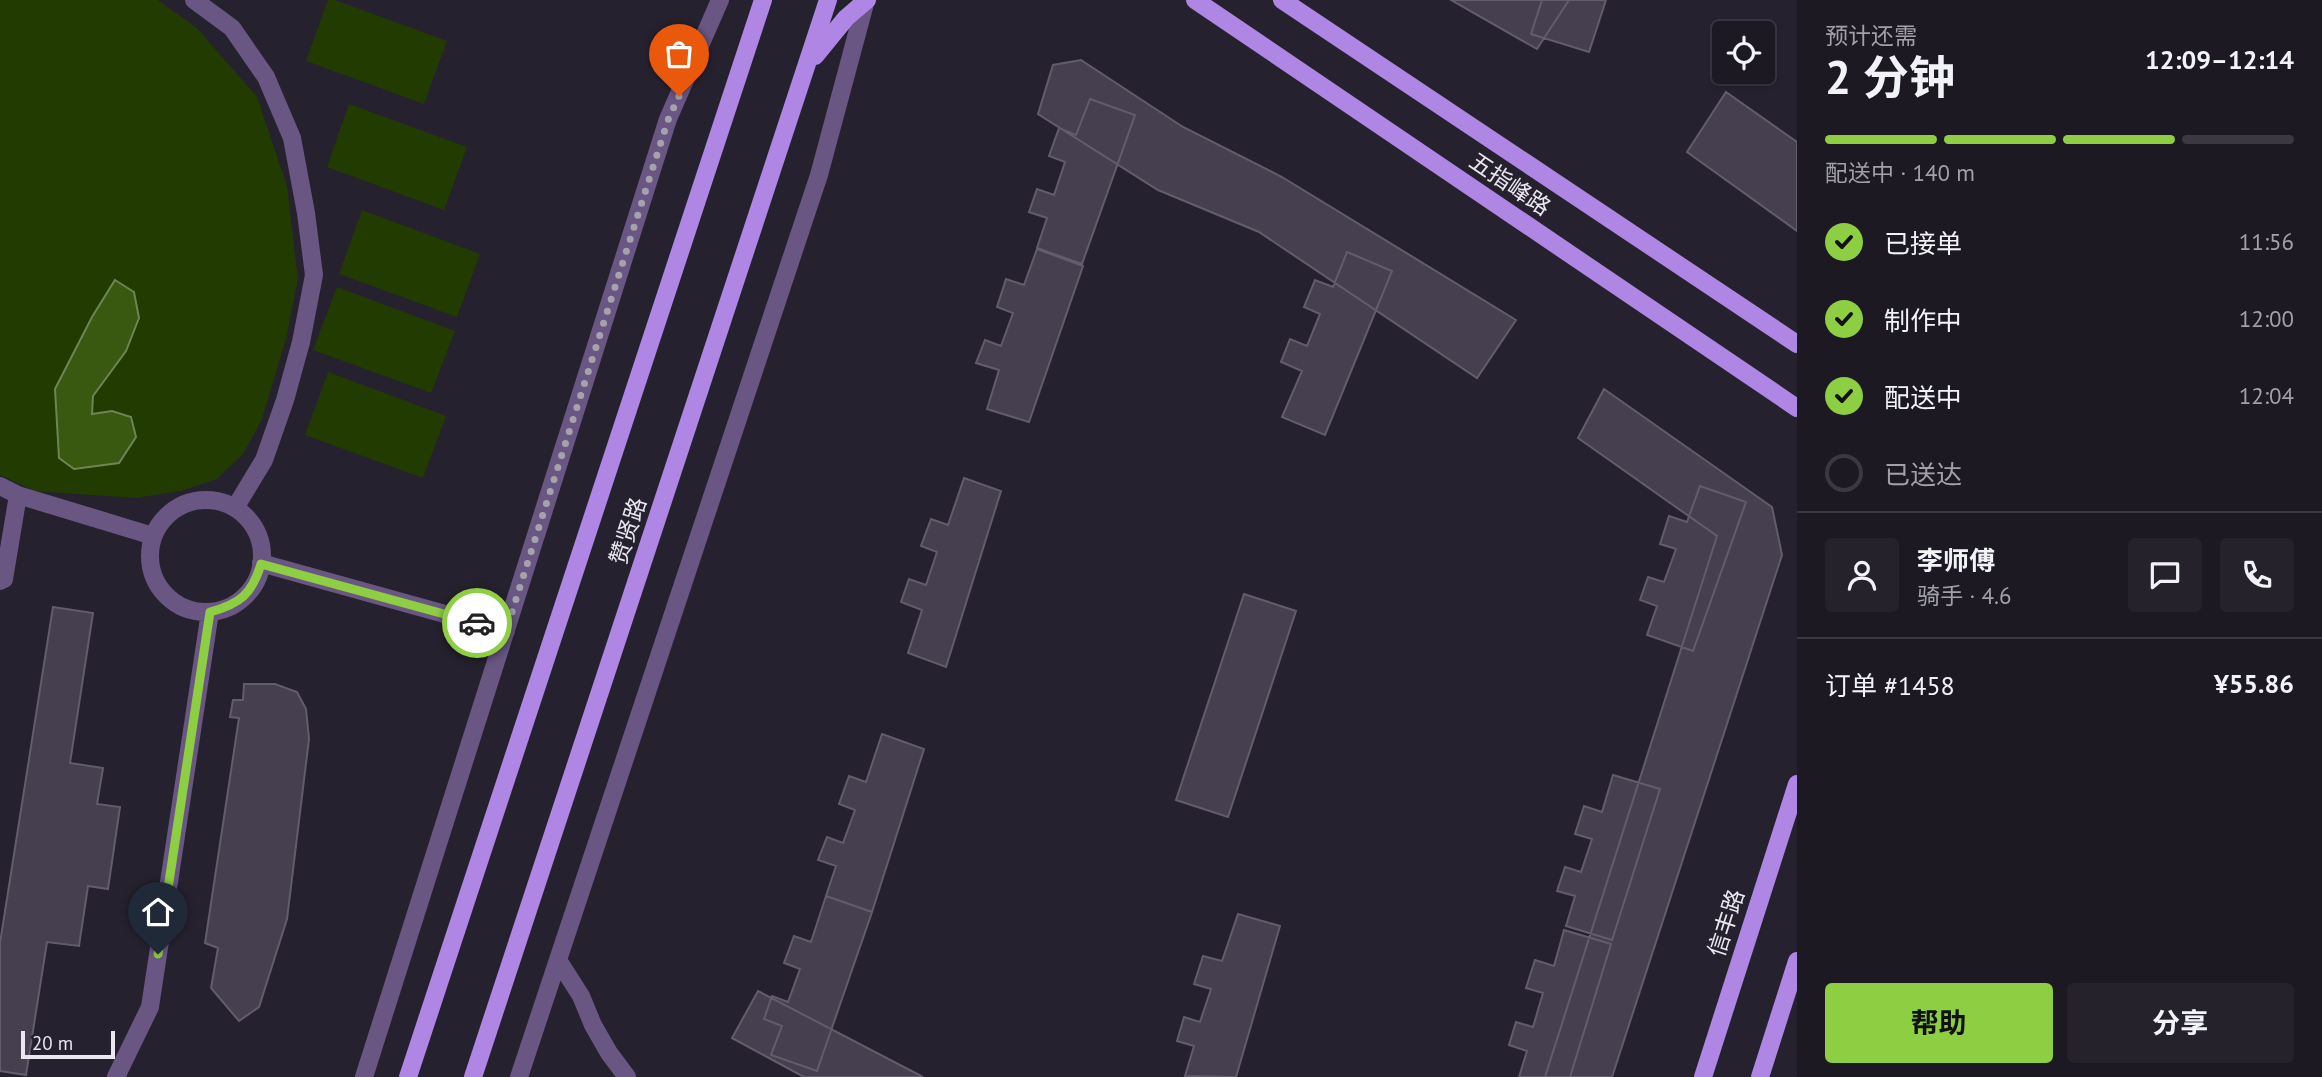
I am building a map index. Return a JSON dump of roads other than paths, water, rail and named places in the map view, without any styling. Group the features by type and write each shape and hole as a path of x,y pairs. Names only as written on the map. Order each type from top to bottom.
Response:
{"main road":[{"name":"赞贤路","path":"408,1077 763,0"},
{"name":"赞贤路","path":"473,1077 828,0"},
{"path":"807,68 846,18 867,0"},
{"name":"五指峰路","path":"1195,0 1797,408"},
{"name":"五指峰路","path":"1282,0 1797,344"},
{"name":"信丰路","path":"1703,1077 1797,784"},
{"path":"1760,1077 1797,961"}],"street":[{"path":"194,0 232,28 267,77 292,138 314,275 301,342 285,400 264,460 235,508"},
{"path":"364,1077 668,120 720,0"},
{"path":"519,1077 819,175 867,0"},
{"path":"0,486 18,495 153,536"},
{"path":"0,581 4,579 18,495"},
{"path":"211,500 235,508 244,514 255,528 261,545 261,564 256,582 244,597 229,607 210,612 191,610 174,602 160,589 152,572 149,553 153,536 163,520 176,508 193,501 211,500"},
{"path":"261,564 506,631"},
{"path":"116,1077 150,1007 210,612"},
{"path":"558,960 581,996 609,1053 627,1077"}]}
